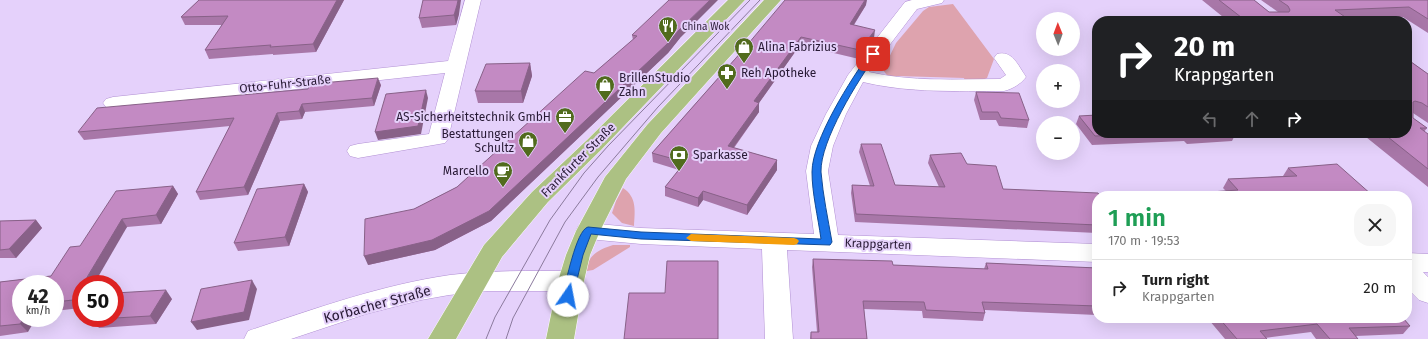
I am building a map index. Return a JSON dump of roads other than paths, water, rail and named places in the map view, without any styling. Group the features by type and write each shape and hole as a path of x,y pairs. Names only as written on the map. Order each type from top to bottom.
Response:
{"main road":[{"name":"Frankfurter Straße","path":"442,339 493,251 540,197 600,139 737,0"},
{"path":"560,339 571,281 578,255 588,230 616,177 654,129 773,0"}],"street":[{"path":"358,151 438,138 473,0"},
{"path":"827,242 817,171 822,146 836,114 857,75 911,4 936,0"},
{"path":"857,75 886,82 915,84 1004,85 1017,77 1002,58"},
{"name":"Otto-Fuhr-Straße","path":"113,103 457,66"},
{"name":"Krappgarten","path":"588,230 633,235 1092,253"},
{"path":"774,241 779,339"},
{"path":"1412,262 1428,263"},
{"path":"1412,277 1428,293"},
{"name":"Korbacher Straße","path":"258,339 396,296 424,290 476,282 571,281"}],"tram line":[{"path":"486,339 495,317 550,220 584,173 608,146 750,0"},
{"path":"506,339 513,318 565,222 598,177 658,107 760,0"}],"place":[{"name":"China Wok","path":"668,43"},
{"name":"Alina Fabrizius","path":"744,64"},
{"name":"Reh Apotheke","path":"727,90"},
{"name":"BrillenStudio Zahn","path":"605,102"},
{"name":"AS-Sicherheitstechnik GmbH","path":"565,134"},
{"name":"Bestattungen Schultz","path":"528,158"},
{"name":"Sparkasse","path":"679,172"},
{"name":"Marcello","path":"503,188"}]}
